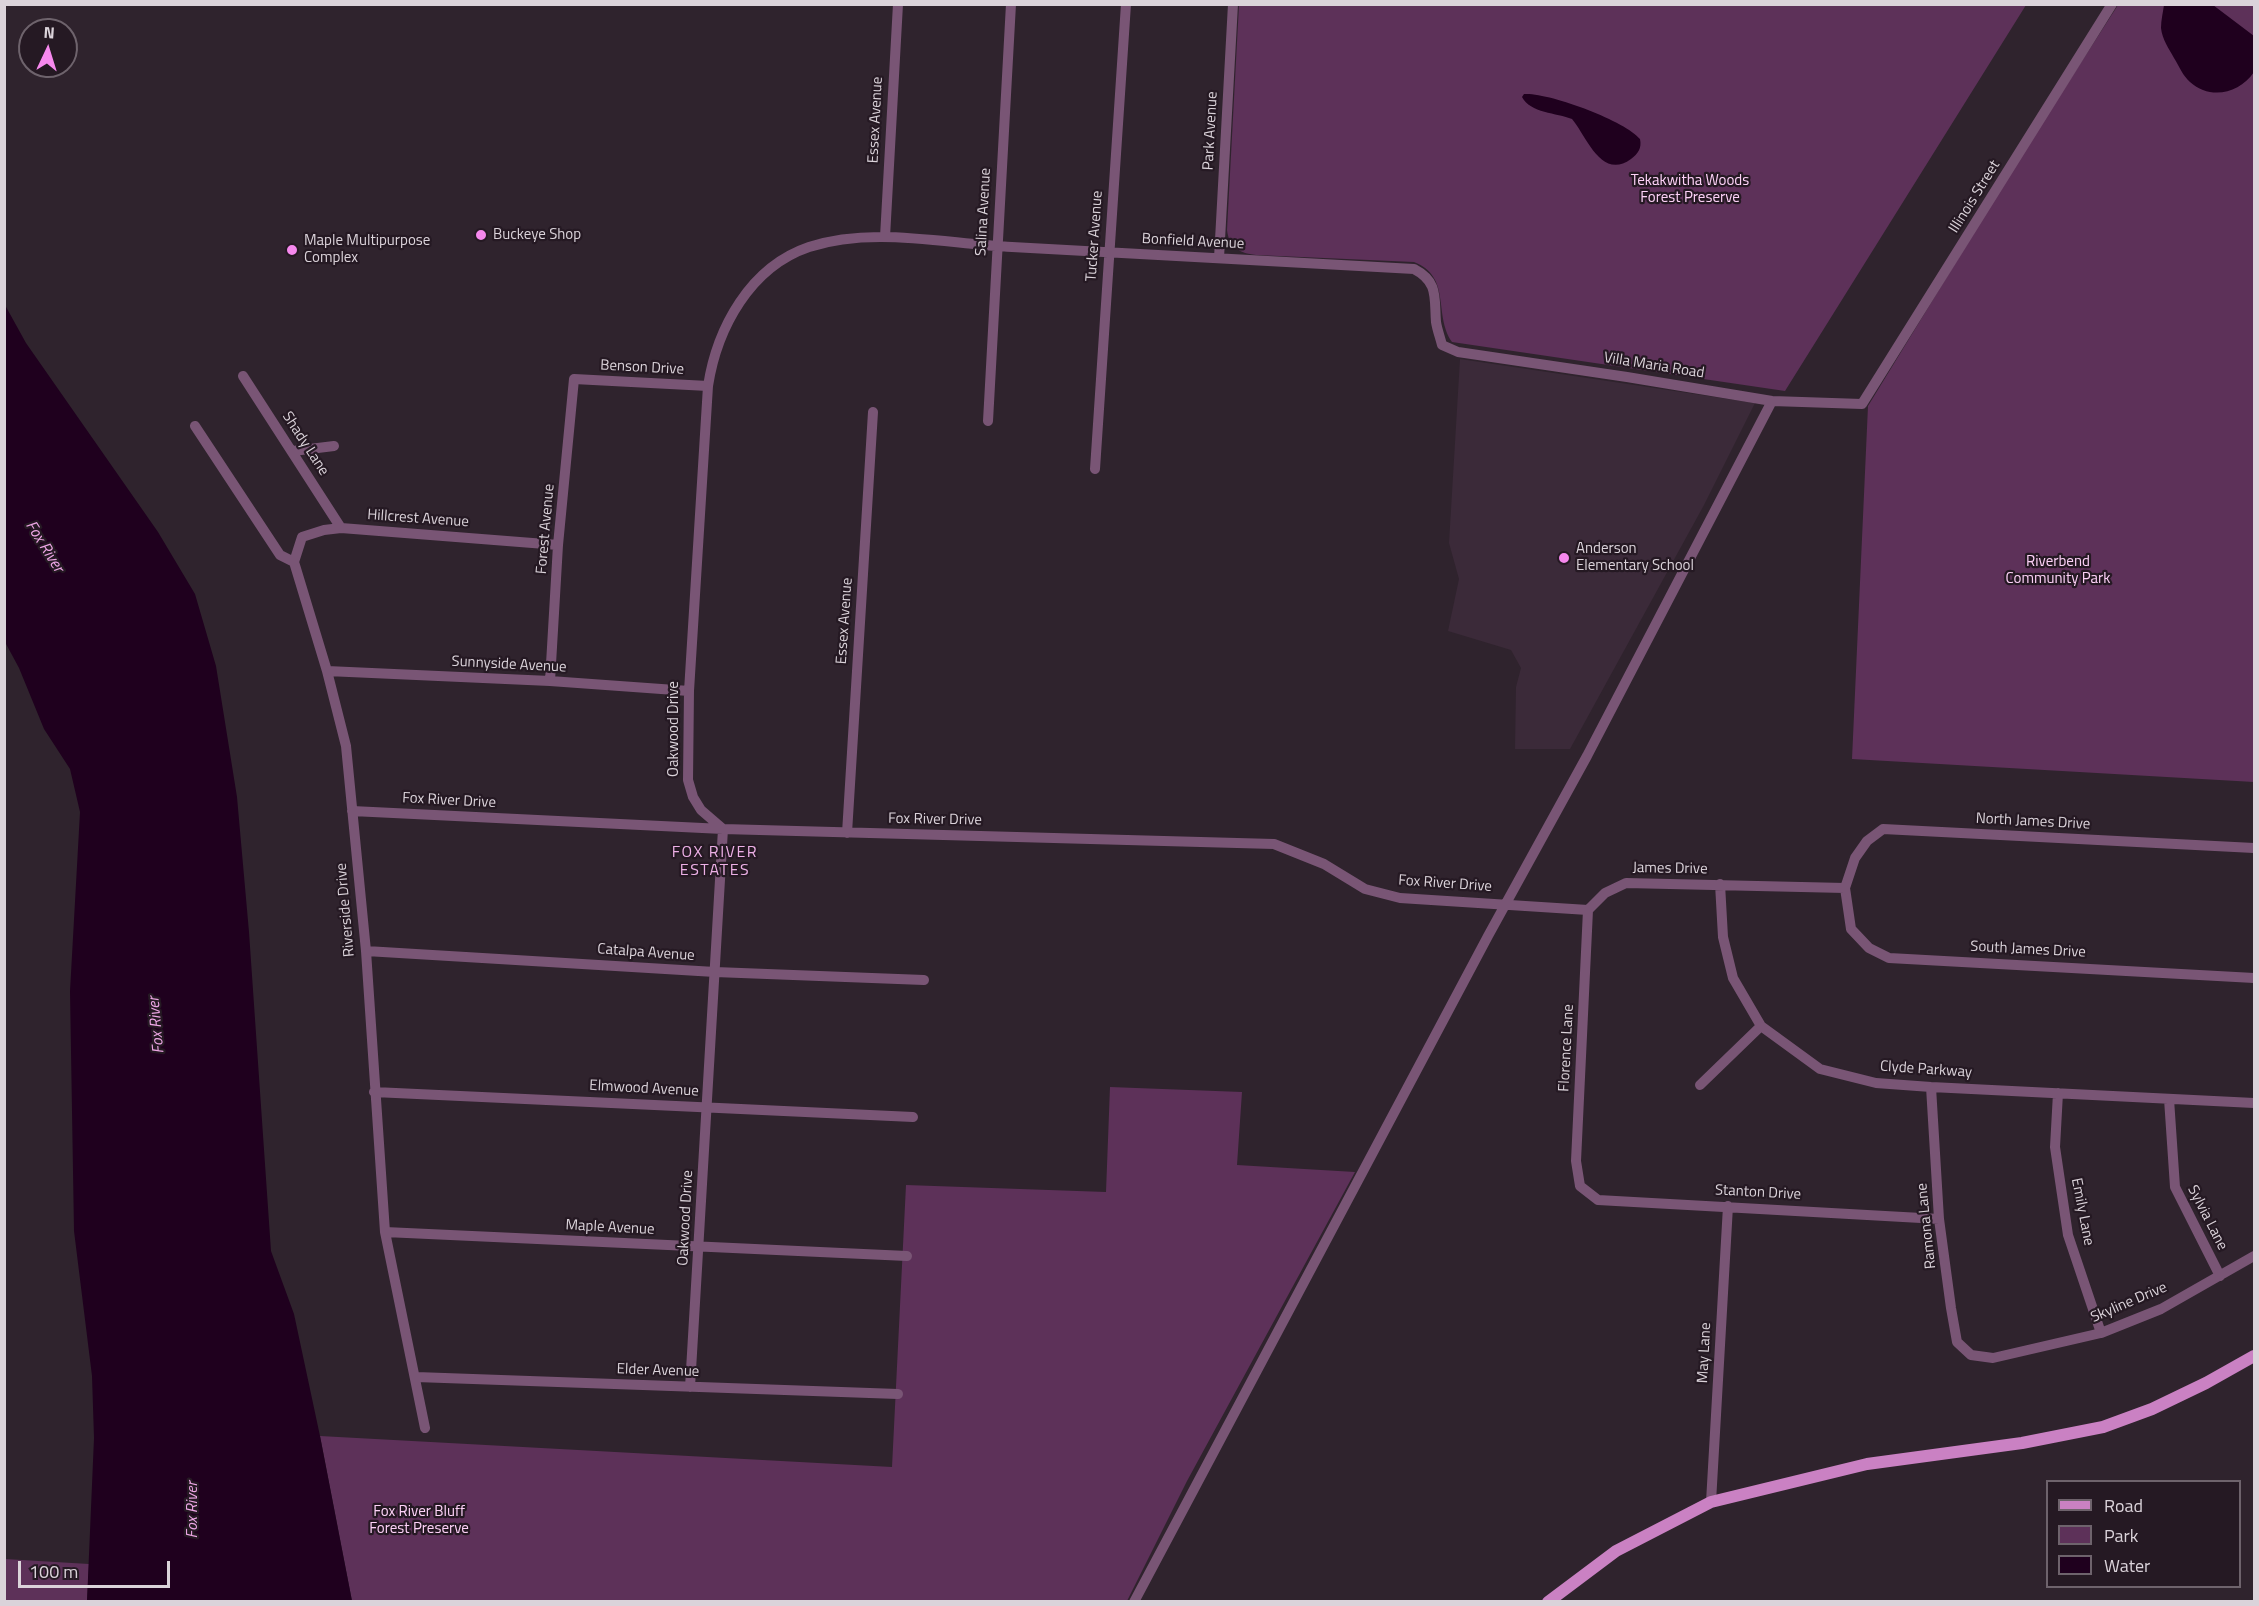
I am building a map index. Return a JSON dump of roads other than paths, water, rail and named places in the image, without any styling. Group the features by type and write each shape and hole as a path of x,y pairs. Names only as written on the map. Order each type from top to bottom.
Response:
{"main road":[{"path":"1548,1602 1616,1551 1712,1502 1867,1464 2022,1443 2103,1426 2151,1409 2206,1383 2254,1356"}],"street":[{"name":"Essex Avenue","path":"885,237 898,4"},
{"name":"Salina Avenue","path":"988,421 1011,4"},
{"name":"Tucker Avenue","path":"1095,469 1126,4"},
{"name":"Park Avenue","path":"1219,258 1233,4"},
{"name":"Illinois Street","path":"1862,404 2112,4"},
{"name":"Bonfield Avenue","path":"885,237 1109,253 1414,269 1425,275 1432,285 1436,324 1442,345"},
{"name":"Oakwood Drive","path":"690,1387 723,829 701,810 693,797 688,780 689,691 708,386 712,360 741,298 767,271 793,254 809,248 848,239 885,237"},
{"name":"Villa Maria Road","path":"1442,345 1458,352 1772,401 1862,404"},
{"name":"Shady Lane","path":"243,376 341,528"},
{"name":"Benson Drive","path":"574,379 708,386"},
{"name":"Forest Avenue","path":"550,681 558,545 574,379"},
{"path":"1134,1602 1505,904 1587,756 1772,401"},
{"name":"Essex Avenue","path":"847,833 873,412"},
{"path":"195,426 280,555 294,562"},
{"path":"293,451 334,446"},
{"name":"Hillcrest Avenue","path":"294,562 302,537 324,530 341,528 558,545"},
{"name":"Riverside Drive","path":"294,562 327,671 346,746 366,951 385,1232 425,1428"},
{"name":"Sunnyside Avenue","path":"327,671 550,681 689,691"},
{"name":"Fox River Drive","path":"352,811 723,829 1274,844 1324,864 1365,890 1400,898 1505,904"},
{"name":"North James Drive","path":"1845,888 1855,858 1867,841 1883,829 2254,848"},
{"name":"James Drive","path":"1588,910 1605,893 1626,883 1845,888"},
{"name":"Clyde Parkway","path":"1720,884 1723,937 1733,978 1761,1026 1820,1069 1876,1083 2254,1103"},
{"name":"South James Drive","path":"1845,888 1851,929 1869,948 1889,958 2254,978"},
{"path":"1505,904 1588,910"},
{"name":"Florence Lane","path":"1581,1186 1576,1161 1588,910"},
{"name":"Catalpa Avenue","path":"366,951 715,972 924,980"},
{"path":"1700,1084 1761,1026"},
{"name":"Ramona Lane","path":"1931,1087 1940,1219 1957,1342 1971,1355"},
{"name":"Elmwood Avenue","path":"374,1092 913,1117"},
{"name":"Emily Lane","path":"2058,1093 2055,1148 2068,1235 2101,1333"},
{"name":"Sylvia Lane","path":"2169,1099 2175,1187 2220,1276"},
{"name":"Stanton Drive","path":"1581,1186 1598,1200 1940,1219"},
{"name":"May Lane","path":"1712,1502 1728,1206"},
{"name":"Maple Avenue","path":"385,1232 907,1256"},
{"name":"Skyline Drive","path":"1971,1355 1993,1358 2101,1333 2161,1309 2254,1256"},
{"name":"Elder Avenue","path":"416,1377 898,1394"}],"water":[{"path":"2164,5 2213,5 2254,36 2254,72 2232,90 2215,93 2198,88 2185,77 2163,36 2161,25"},
{"path":"1524,94 1568,103 1603,116 1640,139 1639,150 1631,159 1620,164 1611,164 1595,153 1572,119 1531,106 1522,97"},
{"name":"Fox River","path":"5,305 26,343 158,532 195,594 216,666 237,797 249,932 271,1251 294,1314 352,1601 87,1601 94,1438 92,1376 74,1231 70,991 80,812 70,769 44,729 19,668 5,642"}],"place":[{"name":"Buckeye Shop","path":"481,235"},
{"name":"Maple Multipurpose Complex","path":"292,250"},
{"name":"Anderson Elementary School","path":"1564,558"}],"district":[{"name":"FOX RIVER ESTATES","path":"715,862"}],"park label":[{"name":"Tekakwitha Woods Forest Preserve","path":"1690,190"},
{"name":"Riverbend Community Park","path":"2058,570"},
{"name":"Fox River Bluff Forest Preserve","path":"419,1520"}]}
